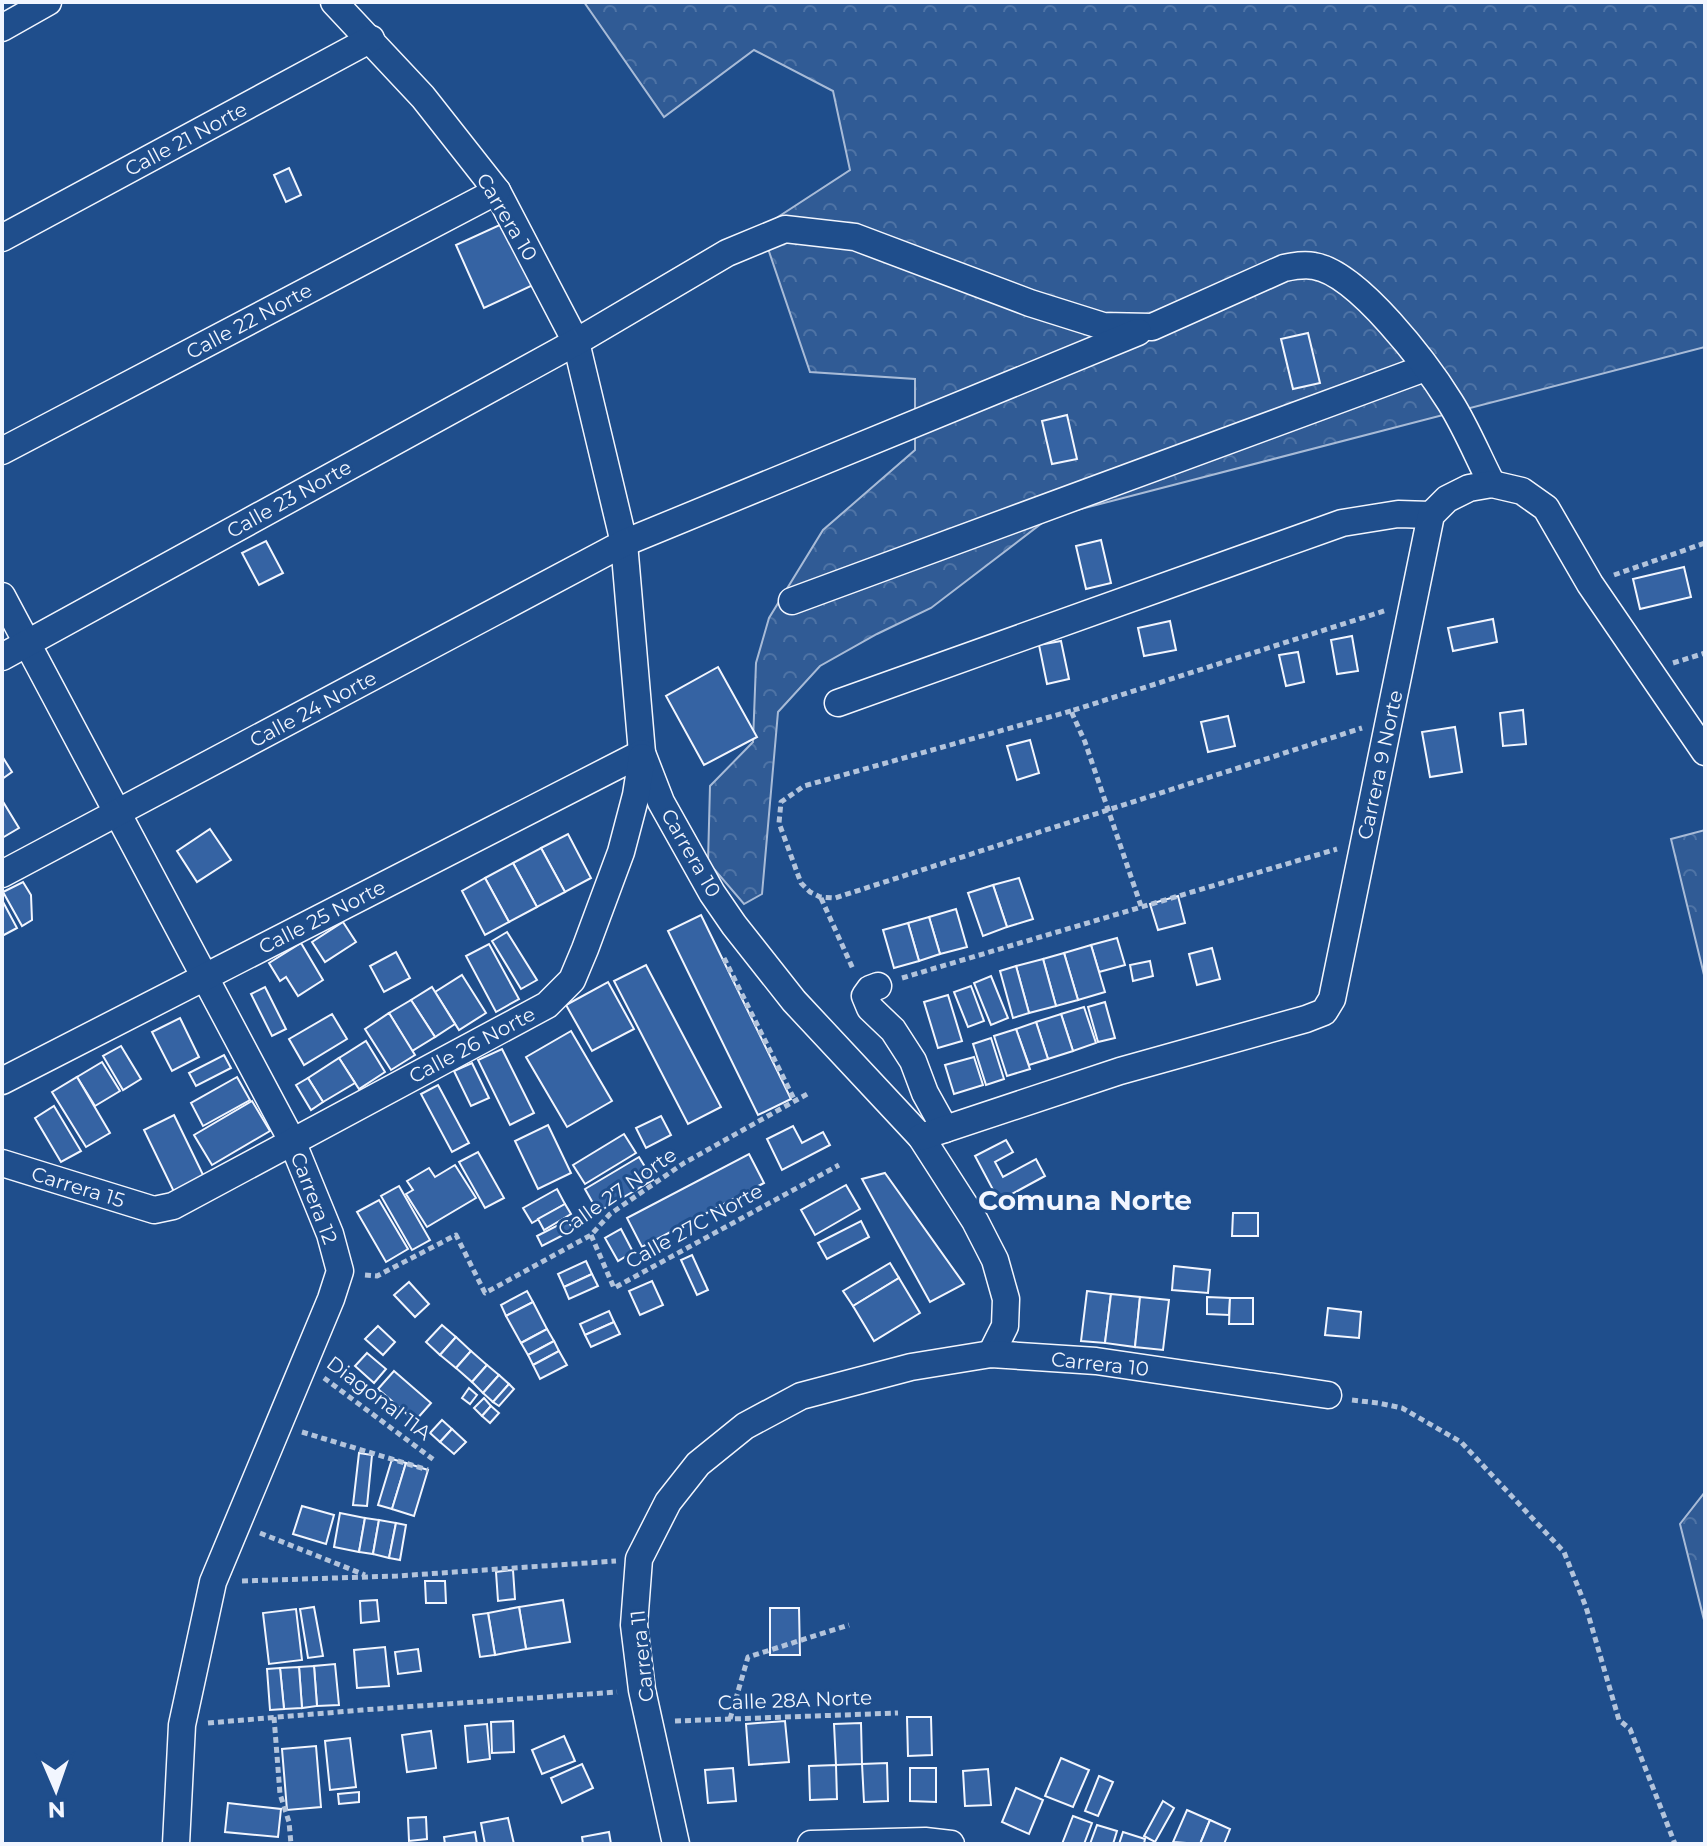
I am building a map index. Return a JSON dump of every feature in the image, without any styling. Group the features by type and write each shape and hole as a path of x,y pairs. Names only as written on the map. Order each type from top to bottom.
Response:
{"street":[{"path":"2,28 48,2"},
{"name":"Carrera 10","path":"334,2 423,97 497,191 576,342 624,543 642,753 661,802 712,893 794,1001 933,1133 995,1260 1006,1299 1005,1326 991,1354 1096,1361 1328,1395"},
{"name":"Calle 21 Norte","path":"2,238 371,39"},
{"name":"Calle 22 Norte","path":"2,451 497,191"},
{"name":"Calle 23 Norte","path":"2,657 576,342 727,253 785,229 855,237 1030,303 1103,326 1152,327"},
{"name":"Calle 24 Norte","path":"2,874 624,543 1152,327 1284,268 1313,265 1324,268 1344,279 1395,326 1451,403 1492,484"},
{"path":"792,601 1425,368"},
{"path":"838,703 1342,523 1398,514 1431,515 1447,499 1469,488 1492,484 1522,491 1546,508 1590,584 1705,752"},
{"name":"Carrera 9 Norte","path":"933,1133 1120,1071 1324,1012 1332,999 1431,515"},
{"name":"Carrera 12","path":"2,596 292,1141 330,1234 340,1271 213,1582 182,1725 176,1844"},
{"name":"Calle 25 Norte","path":"2,1081 642,753"},
{"name":"Calle 26 Norte","path":"154,1210 173,1206 547,1005 572,980 621,852 636,795 642,753"},
{"path":"872,991 870,1008 893,1030 913,1061 925,1093 933,1133"},
{"name":"Carrera 15","path":"2,1163 154,1210"},
{"name":"Carrera 11","path":"676,1844 642,1690 634,1625 639,1559 668,1502 698,1464 745,1426 801,1396 911,1367 991,1354"},
{"path":"811,1844 925,1841 951,1844"}],"path":[{"path":"1590,584 1705,543"},
{"path":"1389,719 835,898 820,897 801,883 779,823 781,802 804,786 1071,711 1414,601"},
{"path":"1071,711 1085,742 1141,906"},
{"path":"820,897 872,991 1364,840"},
{"path":"717,945 795,1101"},
{"name":"Calle 27 Norte","path":"340,1271 377,1276 456,1235 485,1293 591,1235 610,1214 684,1163 809,1093"},
{"name":"Calle 27C Norte","path":"591,1235 614,1288 839,1165"},
{"name":"Diagonal 11A","path":"304,1363 434,1460"},
{"path":"1328,1395 1402,1408 1461,1442 1564,1552 1586,1607 1619,1720 1630,1729 1675,1844"},
{"path":"278,1425 428,1470"},
{"path":"237,1524 370,1577"},
{"path":"213,1582 370,1577 639,1559"},
{"path":"730,1719 748,1657 849,1625"},
{"path":"182,1725 642,1690"},
{"name":"Calle 28A Norte","path":"694,1720 898,1713"},
{"path":"274,1717 280,1794 289,1822 291,1844"}],"green space":[{"path":"584,2 1705,2 1705,347 1050,517 931,608 820,666 778,712 762,894 744,904 708,862 710,786 753,742 756,663 769,618 823,530 915,450 915,379 810,372 761,228 850,170 833,91 754,50 664,117"},
{"path":"1705,830 1705,979 1671,839"},
{"path":"1705,1492 1705,1624 1680,1524"}],"building":[{"path":"289,168 301,195 286,202 274,175"},
{"path":"504,223 533,285 484,308 456,245"},
{"path":"1308,333 1320,383 1293,389 1281,339"},
{"path":"1067,415 1077,459 1052,464 1042,421"},
{"path":"1101,540 1111,583 1086,589 1076,546"},
{"path":"266,541 283,573 259,585 242,553"},
{"path":"1684,567 1691,597 1640,609 1633,579"},
{"path":"1493,619 1497,642 1453,651 1448,628"},
{"path":"1170,621 1176,650 1144,656 1138,628"},
{"path":"1352,636 1358,671 1337,674 1331,640"},
{"path":"1061,641 1069,679 1047,684 1039,645"},
{"path":"1298,652 1304,682 1286,686 1279,655"},
{"path":"718,667 757,737 704,765 666,696"},
{"path":"1523,710 1526,744 1503,746 1500,713"},
{"path":"1228,716 1235,746 1208,752 1201,722"},
{"path":"1455,727 1462,772 1430,777 1422,732"},
{"path":"1030,740 1039,773 1017,780 1007,746"},
{"path":"2,756 12,772 2,779"},
{"path":"2,800 19,828 2,838"},
{"path":"210,829 231,860 197,882 177,851"},
{"path":"568,834 591,878 565,892 541,848"},
{"path":"541,848 565,892 537,907 513,863"},
{"path":"513,863 537,907 509,922 485,878"},
{"path":"485,878 509,922 485,935 462,891"},
{"path":"1019,878 1033,919 1007,927 993,885"},
{"path":"23,882 31,895 32,920 22,926 3,892"},
{"path":"993,885 1007,927 983,936 968,893"},
{"path":"1178,896 1185,923 1158,930 1150,904"},
{"path":"2,900 17,928 2,936"},
{"path":"956,909 967,947 940,954 929,917"},
{"path":"701,915 791,1099 758,1115 668,931"},
{"path":"929,917 940,954 919,961 908,923"},
{"path":"343,922 356,942 325,962 312,942"},
{"path":"908,923 919,961 894,968 883,930"},
{"path":"507,932 537,980 521,989 492,941"},
{"path":"1117,938 1125,965 1099,972 1091,945"},
{"path":"301,943 323,980 298,996 286,977 280,981 269,963"},
{"path":"489,944 519,999 496,1012 466,956"},
{"path":"1091,945 1105,992 1078,1000 1064,953"},
{"path":"1212,948 1220,979 1197,985 1189,954"},
{"path":"396,952 410,978 384,992 370,966"},
{"path":"1064,953 1078,1000 1056,1006 1043,959"},
{"path":"1043,959 1056,1006 1029,1013 1016,966"},
{"path":"1150,961 1153,976 1133,981 1130,965"},
{"path":"646,965 721,1107 688,1124 614,981"},
{"path":"1016,966 1029,1013 1013,1018 1000,971"},
{"path":"462,975 486,1013 459,1030 435,992"},
{"path":"991,976 1008,1018 991,1025 974,983"},
{"path":"608,982 634,1029 592,1051 566,1005"},
{"path":"971,986 984,1021 968,1027 954,992"},
{"path":"265,987 286,1029 272,1036 251,994"},
{"path":"432,987 455,1024 435,1037 411,1000"},
{"path":"948,995 962,1041 938,1048 924,1002"},
{"path":"411,1000 435,1037 412,1051 389,1013"},
{"path":"1105,1002 1115,1038 1098,1042 1088,1007"},
{"path":"1084,1007 1096,1043 1073,1051 1061,1014"},
{"path":"389,1013 415,1055 391,1070 365,1029"},
{"path":"332,1014 347,1039 304,1065 289,1039"},
{"path":"1061,1014 1073,1051 1048,1059 1036,1022"},
{"path":"180,1018 199,1057 172,1071 152,1032"},
{"path":"1036,1022 1048,1059 1029,1065 1016,1029"},
{"path":"1016,1029 1030,1069 1007,1076 994,1036"},
{"path":"571,1031 612,1101 567,1127 526,1057"},
{"path":"991,1038 1004,1079 986,1085 973,1044"},
{"path":"366,1041 385,1072 359,1089 339,1058"},
{"path":"121,1046 141,1079 123,1090 103,1056"},
{"path":"502,1049 534,1113 510,1125 478,1060"},
{"path":"224,1055 231,1068 196,1086 189,1073"},
{"path":"974,1057 983,1085 954,1094 945,1065"},
{"path":"339,1058 355,1083 323,1102 308,1078"},
{"path":"102,1062 120,1091 95,1106 77,1077"},
{"path":"472,1063 489,1098 471,1106 454,1071"},
{"path":"77,1077 110,1133 86,1147 52,1092"},
{"path":"237,1077 250,1100 203,1126 191,1103"},
{"path":"308,1078 323,1102 311,1110 296,1085"},
{"path":"438,1085 469,1143 452,1152 421,1094"},
{"path":"252,1101 270,1131 212,1165 194,1135"},
{"path":"54,1106 81,1151 61,1162 35,1118"},
{"path":"174,1115 207,1183 177,1198 144,1130"},
{"path":"661,1116 671,1135 646,1148 636,1128"},
{"path":"548,1125 571,1173 538,1189 515,1141"},
{"path":"793,1126 802,1143 823,1132 830,1145 782,1170 767,1139"},
{"path":"624,1134 636,1153 585,1184 573,1165"},
{"path":"1006,1140 1013,1152 995,1162 1003,1177 1036,1159 1045,1176 999,1201 975,1156"},
{"path":"478,1152 504,1198 485,1208 459,1162"},
{"path":"749,1154 764,1183 642,1247 627,1218"},
{"path":"639,1157 653,1180 598,1212 585,1189"},
{"path":"455,1165 476,1198 427,1227 406,1194 413,1190 407,1181 429,1168 435,1177"},
{"path":"885,1173 964,1284 930,1302 862,1179"},
{"path":"846,1185 860,1209 815,1235 801,1210"},
{"path":"399,1186 430,1240 412,1250 381,1196"},
{"path":"557,1189 565,1204 532,1223 523,1208"},
{"path":"379,1200 408,1249 386,1262 357,1212"},
{"path":"565,1204 571,1214 544,1230 538,1219"},
{"path":"1233,1213 1258,1213 1258,1236 1232,1236"},
{"path":"568,1220 573,1230 542,1246 537,1236"},
{"path":"861,1221 869,1237 827,1259 818,1243"},
{"path":"621,1229 633,1252 618,1261 605,1238"},
{"path":"692,1255 708,1290 697,1295 681,1260"},
{"path":"586,1261 592,1274 564,1287 558,1274"},
{"path":"890,1263 899,1278 853,1306 843,1291"},
{"path":"1174,1266 1210,1270 1208,1293 1172,1290"},
{"path":"592,1274 598,1286 569,1299 564,1287"},
{"path":"899,1278 920,1313 874,1341 853,1306"},
{"path":"652,1281 663,1305 640,1315 629,1291"},
{"path":"409,1282 429,1304 415,1317 394,1295"},
{"path":"527,1291 533,1302 506,1316 501,1305"},
{"path":"1087,1291 1111,1294 1105,1343 1081,1341"},
{"path":"1111,1294 1140,1297 1135,1347 1105,1343"},
{"path":"1140,1297 1169,1300 1163,1350 1135,1347"},
{"path":"1207,1297 1230,1298 1229,1315 1207,1314"},
{"path":"1230,1298 1253,1298 1253,1324 1229,1324"},
{"path":"533,1302 547,1329 521,1343 506,1316"},
{"path":"1328,1308 1361,1312 1359,1338 1325,1335"},
{"path":"609,1311 614,1322 585,1335 580,1324"},
{"path":"614,1322 620,1334 591,1347 585,1335"},
{"path":"442,1325 456,1337 440,1355 426,1342"},
{"path":"378,1326 395,1342 383,1355 365,1339"},
{"path":"547,1329 554,1341 528,1355 521,1343"},
{"path":"456,1337 471,1351 456,1368 440,1355"},
{"path":"554,1341 559,1351 533,1365 528,1355"},
{"path":"471,1351 487,1365 472,1382 456,1368"},
{"path":"559,1351 567,1365 540,1379 533,1365"},
{"path":"367,1353 386,1369 374,1383 355,1366"},
{"path":"487,1365 499,1375 483,1393 472,1382"},
{"path":"394,1371 431,1403 415,1421 378,1389"},
{"path":"499,1375 509,1384 493,1402 483,1393"},
{"path":"509,1384 514,1389 499,1406 493,1402"},
{"path":"469,1388 477,1395 470,1404 462,1398"},
{"path":"484,1398 491,1406 482,1416 474,1408"},
{"path":"491,1406 499,1413 490,1423 482,1416"},
{"path":"442,1420 452,1429 440,1442 430,1433"},
{"path":"452,1429 466,1442 454,1454 440,1442"},
{"path":"359,1453 372,1455 367,1506 353,1505"},
{"path":"392,1459 406,1463 392,1509 378,1505"},
{"path":"406,1463 428,1470 414,1516 392,1509"},
{"path":"302,1506 334,1515 326,1544 293,1534"},
{"path":"340,1513 365,1518 359,1552 334,1547"},
{"path":"365,1518 379,1520 373,1554 359,1552"},
{"path":"379,1520 396,1523 389,1558 373,1554"},
{"path":"396,1523 406,1525 400,1560 389,1558"},
{"path":"513,1570 515,1599 498,1601 496,1572"},
{"path":"425,1581 445,1581 446,1603 426,1603"},
{"path":"377,1600 379,1621 361,1623 360,1601"},
{"path":"563,1600 570,1642 526,1649 519,1607"},
{"path":"314,1607 323,1656 308,1658 300,1609"},
{"path":"519,1607 526,1649 495,1655 488,1613"},
{"path":"770,1608 799,1608 800,1655 770,1655"},
{"path":"296,1609 302,1660 269,1664 263,1613"},
{"path":"488,1613 495,1655 480,1657 473,1615"},
{"path":"385,1647 389,1686 357,1688 354,1650"},
{"path":"418,1649 421,1671 398,1674 395,1652"},
{"path":"335,1664 339,1705 317,1706 314,1666"},
{"path":"314,1666 317,1706 302,1708 299,1667"},
{"path":"299,1667 302,1708 284,1709 280,1668"},
{"path":"280,1668 284,1709 270,1710 267,1669"},
{"path":"907,1717 931,1717 932,1755 908,1756"},
{"path":"513,1721 514,1752 492,1753 491,1722"},
{"path":"785,1721 789,1762 749,1765 746,1724"},
{"path":"861,1723 862,1764 836,1765 834,1724"},
{"path":"487,1724 490,1759 468,1762 465,1726"},
{"path":"431,1731 436,1768 407,1772 402,1735"},
{"path":"564,1736 575,1761 542,1774 532,1750"},
{"path":"350,1738 356,1787 330,1790 325,1741"},
{"path":"316,1746 321,1807 287,1810 282,1749"},
{"path":"1061,1758 1089,1770 1073,1807 1045,1796"},
{"path":"887,1763 888,1801 864,1802 862,1764"},
{"path":"582,1764 593,1788 562,1803 551,1778"},
{"path":"836,1765 837,1799 810,1800 809,1766"},
{"path":"733,1768 736,1801 708,1803 705,1770"},
{"path":"910,1768 936,1768 936,1802 910,1801"},
{"path":"988,1769 991,1805 965,1806 963,1771"},
{"path":"1099,1776 1113,1782 1098,1816 1085,1811"},
{"path":"1016,1788 1043,1800 1029,1834 1002,1822"},
{"path":"359,1792 359,1802 339,1804 338,1794"},
{"path":"1163,1801 1174,1808 1155,1842 1144,1836"},
{"path":"228,1803 281,1809 278,1837 225,1832"},
{"path":"1187,1810 1210,1820 1200,1844 1173,1842"},
{"path":"1073,1816 1092,1823 1084,1844 1062,1844"},
{"path":"426,1817 427,1839 409,1841 408,1818"},
{"path":"508,1818 514,1844 485,1844 481,1823"},
{"path":"1210,1820 1230,1829 1224,1844 1200,1844"},
{"path":"1097,1825 1117,1831 1113,1844 1090,1844"},
{"path":"475,1832 477,1844 445,1844 444,1837"},
{"path":"609,1832 611,1844 583,1844 582,1837"},
{"path":"1123,1832 1145,1839 1144,1844 1119,1844"}],"district":[{"name":"Comuna Norte","path":"1085,1200"}]}
